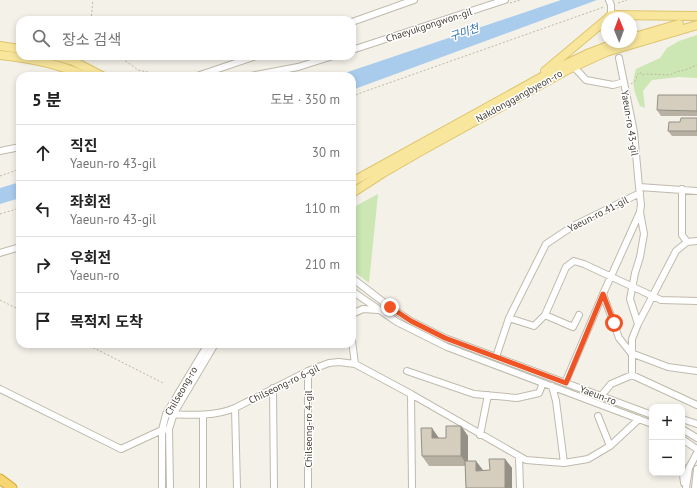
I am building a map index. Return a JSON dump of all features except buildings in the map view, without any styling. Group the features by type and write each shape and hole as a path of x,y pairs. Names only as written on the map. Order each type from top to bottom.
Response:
{"highway":[{"path":"0,479 12,488"}],"main road":[{"path":"637,17 697,16"},
{"path":"637,36 697,19"},
{"path":"528,84 601,25"},
{"name":"Nakdonggangbyeon-ro","path":"356,190 421,151 529,90 574,67 606,52 697,25"},
{"path":"0,46 16,48"},
{"name":"Nakdonggangbyeon-ro","path":"356,180 528,84 580,57 603,48"},
{"path":"0,55 16,57"},
{"path":"35,60 49,62 76,72"},
{"path":"69,60 94,72"}],"street":[{"path":"356,21 414,0"},
{"name":"Chaeyukgongwon-gil","path":"356,49 506,0"},
{"name":"Yaeun-ro 43-gil","path":"619,58 634,132 640,190 640,212"},
{"path":"212,72 245,60"},
{"path":"272,72 298,67 320,60"},
{"path":"574,67 586,80 613,85 624,84"},
{"path":"0,151 16,148"},
{"path":"682,189 682,235 687,242"},
{"path":"640,190 682,189 697,191"},
{"name":"Yaeun-ro 41-gil","path":"496,356 509,318 546,244 573,226 640,190"},
{"path":"566,383 603,294 640,212"},
{"path":"638,324 630,299 644,234 640,212"},
{"path":"632,375 632,339 638,324 676,251 687,242 697,240"},
{"path":"0,253 16,248"},
{"path":"509,318 534,326 545,315 566,267 574,262 584,264 654,295 661,300 697,302"},
{"name":"Yaeun-ro","path":"356,281 411,321 445,338 649,414"},
{"name":"Yaeun-ro","path":"356,293 378,310 403,326 447,347 649,423"},
{"path":"603,294 619,338 631,353 668,367 697,371"},
{"path":"356,312 363,309 378,310"},
{"path":"545,315 573,327 579,314"},
{"name":"Chilseong-ro","path":"162,488 162,430 166,414 206,348"},
{"name":"Chilseong-ro","path":"170,488 169,429 174,414 213,348"},
{"path":"353,348 355,364"},
{"name":"Chilseong-ro 6-gil","path":"166,414 215,414 236,408 308,370 329,363 339,362 355,364 411,394 526,460 564,463 588,459 610,446 639,419"},
{"name":"Chilseong-ro 4-gil","path":"308,370 308,488"},
{"path":"407,371 474,394 517,398 539,393 543,383"},
{"path":"601,396 611,384 632,375 697,405"},
{"path":"552,386 556,401 564,463"},
{"path":"273,388 274,488"},
{"path":"0,389 121,449 162,430 169,429"},
{"path":"411,394 412,488"},
{"path":"480,434 488,395"},
{"path":"236,408 237,488"},
{"path":"203,415 203,488"},
{"path":"598,416 610,446"},
{"path":"685,420 697,424"},
{"path":"685,431 697,438"},
{"path":"684,440 697,449"},
{"path":"686,488 689,468 697,453"},
{"path":"519,457 520,488"},
{"path":"695,488 697,469"},
{"path":"684,476 686,488"}],"path":[{"path":"91,16 93,0"},
{"path":"356,95 609,4"},
{"path":"124,60 138,70 147,72"},
{"path":"624,84 632,84 640,72 642,75 670,75 697,65"},
{"path":"0,176 16,170"},
{"path":"0,214 16,209"},
{"path":"0,300 16,308"},
{"path":"94,348 163,383"}],"green space":[{"path":"697,35 697,78 679,77 652,80 643,91 645,108 640,106 634,88 636,69 660,58 667,48 679,41"},
{"path":"378,194 369,283 356,273 356,206"}],"water":[{"name":"구미천","path":"561,0 597,0 356,89 356,72 348,72"},
{"path":"16,183 16,199 0,204 0,188"}],"route":[{"path":"390,307 411,321 445,338 566,383 603,294 614,323"}]}
